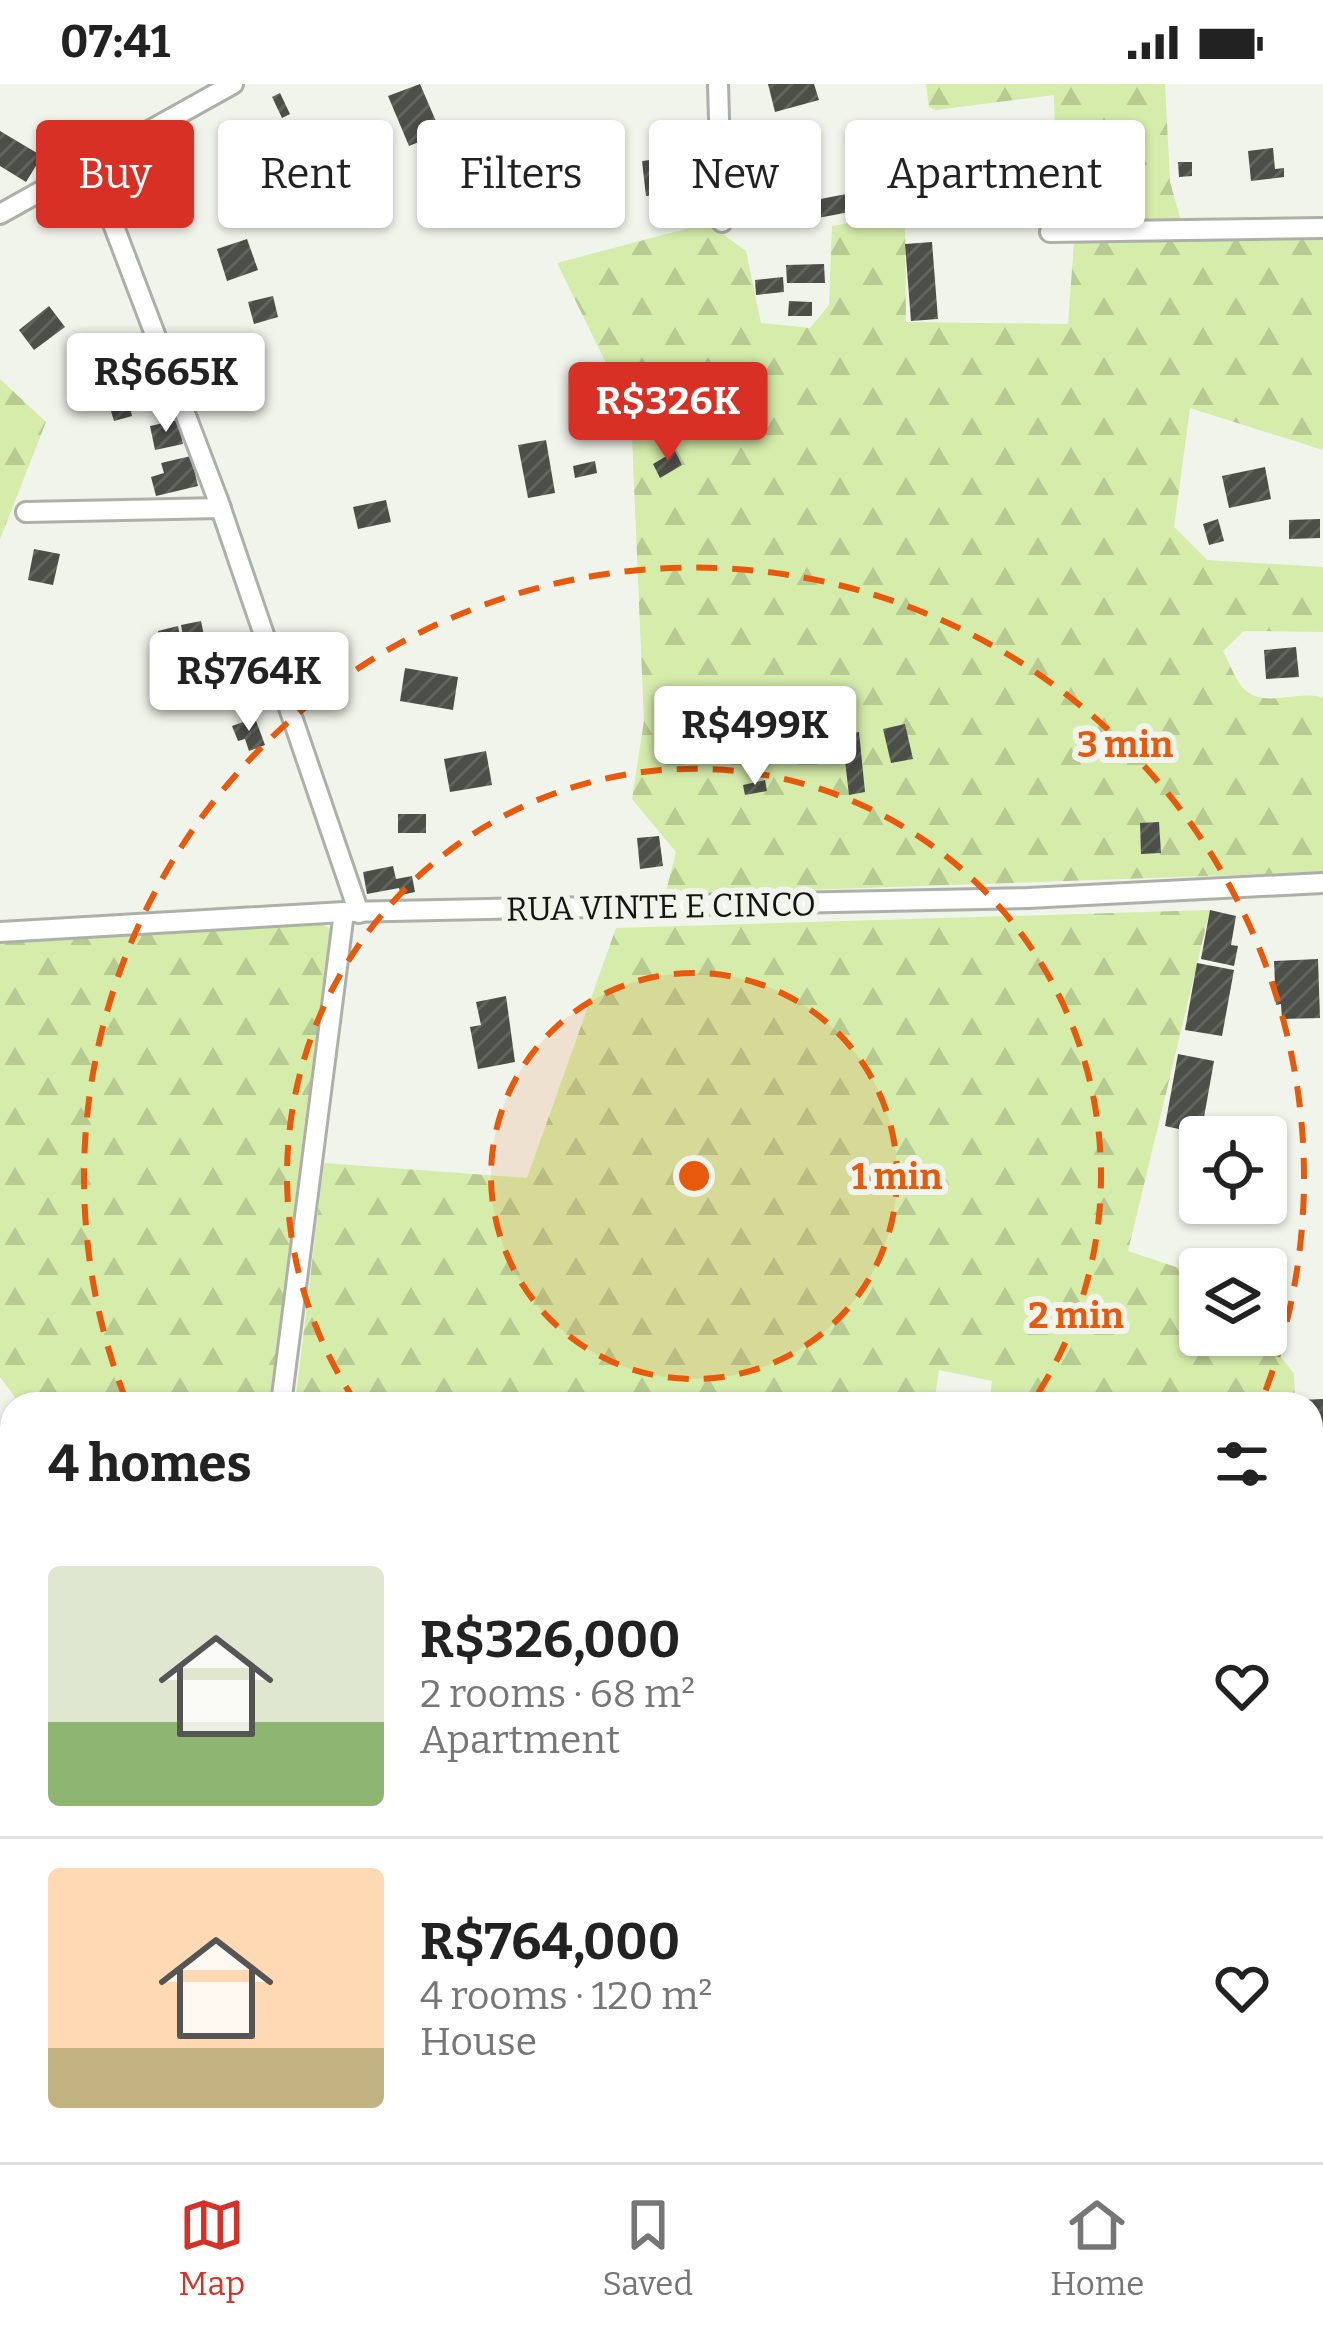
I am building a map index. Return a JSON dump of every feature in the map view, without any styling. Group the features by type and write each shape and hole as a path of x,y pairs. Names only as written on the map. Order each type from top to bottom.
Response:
{"street":[{"path":"171,120 233,84"},
{"path":"718,84 719,120"},
{"path":"0,214 36,195"},
{"path":"115,228 221,508 351,913 283,1392"},
{"path":"1050,232 1323,228"},
{"path":"26,512 221,508"},
{"name":"RUA VINTE E CINCO","path":"0,932 351,913 1028,898 1323,883"}],"green space":[{"path":"926,84 1165,84 1170,182 1182,224 1145,225 1145,120 1054,120 1054,95 936,110 929,107"},
{"path":"832,226 905,228 906,322 1068,324 1074,242 1323,240 1323,450 1190,408 1174,527 1207,560 1323,567 1323,632 1244,631 1223,651 1240,684 1251,694 1323,698 1323,872 665,895 676,852 632,799 644,721 631,414 557,263 689,228 715,228 746,251 761,323 810,328 829,305"},
{"path":"0,379 46,422 0,539"},
{"path":"1210,910 1128,1251 1179,1268 1179,1356 1280,1356 1294,1374 1295,1392 991,1392 992,1381 939,1370 936,1392 296,1392 324,1163 527,1178 616,928"},
{"path":"319,923 335,930 280,1392 11,1392 0,1377 0,943"}],"building":[{"path":"420,84 435,120 417,120 417,143 409,146 388,96"},
{"path":"768,84 814,84 819,100 775,112"},
{"path":"280,93 290,114 282,118 272,97"},
{"path":"0,131 36,152 36,166 26,182 0,166"},
{"path":"1273,148 1275,169 1284,168 1284,177 1251,181 1248,151"},
{"path":"649,160 649,196 646,196 642,161"},
{"path":"1178,162 1192,162 1192,176 1179,177"},
{"path":"845,194 845,213 821,217 821,199"},
{"path":"247,239 258,270 227,281 217,249"},
{"path":"932,242 938,319 911,321 905,244"},
{"path":"824,264 825,283 787,283 786,265"},
{"path":"783,277 784,292 756,295 755,280"},
{"path":"273,296 278,317 254,324 248,302"},
{"path":"789,301 812,302 812,316 788,316"},
{"path":"49,306 65,327 34,350 19,330"},
{"path":"149,359 155,378 129,387 123,368"},
{"path":"125,390 132,416 114,421 106,395"},
{"path":"178,420 183,444 155,450 150,426"},
{"path":"546,440 555,493 528,498 518,445"},
{"path":"675,451 682,465 660,478 653,464"},
{"path":"191,456 198,486 156,496 151,477 164,473 161,463"},
{"path":"595,461 597,473 575,478 573,466"},
{"path":"1265,467 1271,499 1229,508 1222,476"},
{"path":"386,500 391,522 358,529 353,507"},
{"path":"1218,519 1224,541 1209,545 1203,524"},
{"path":"1320,519 1320,538 1289,539 1289,520"},
{"path":"34,549 60,554 53,585 28,580"},
{"path":"201,621 207,650 186,653 181,625"},
{"path":"178,626 183,652 163,656 158,631"},
{"path":"1296,647 1299,677 1266,679 1264,650"},
{"path":"405,668 458,677 453,710 400,701"},
{"path":"727,702 733,724 717,728 712,706"},
{"path":"255,718 265,745 249,751 232,726"},
{"path":"905,724 913,759 891,763 883,729"},
{"path":"859,732 865,792 849,795 842,735"},
{"path":"486,751 492,785 450,792 444,759"},
{"path":"765,780 767,791 745,795 743,785"},
{"path":"398,814 426,814 426,833 398,833"},
{"path":"1159,822 1161,853 1141,854 1140,823"},
{"path":"659,836 663,866 640,869 637,838"},
{"path":"393,866 396,879 412,876 415,892 401,895 399,888 367,894 363,872"},
{"path":"1210,910 1236,916 1231,945 1238,946 1234,966 1201,959"},
{"path":"1318,959 1320,1018 1282,1019 1281,1004 1276,1005 1274,961"},
{"path":"1197,963 1234,970 1222,1036 1185,1030"},
{"path":"506,996 515,1062 478,1069 470,1027 481,1025 476,1002"},
{"path":"1178,1054 1214,1061 1204,1116 1179,1116 1179,1129 1165,1126"}]}
